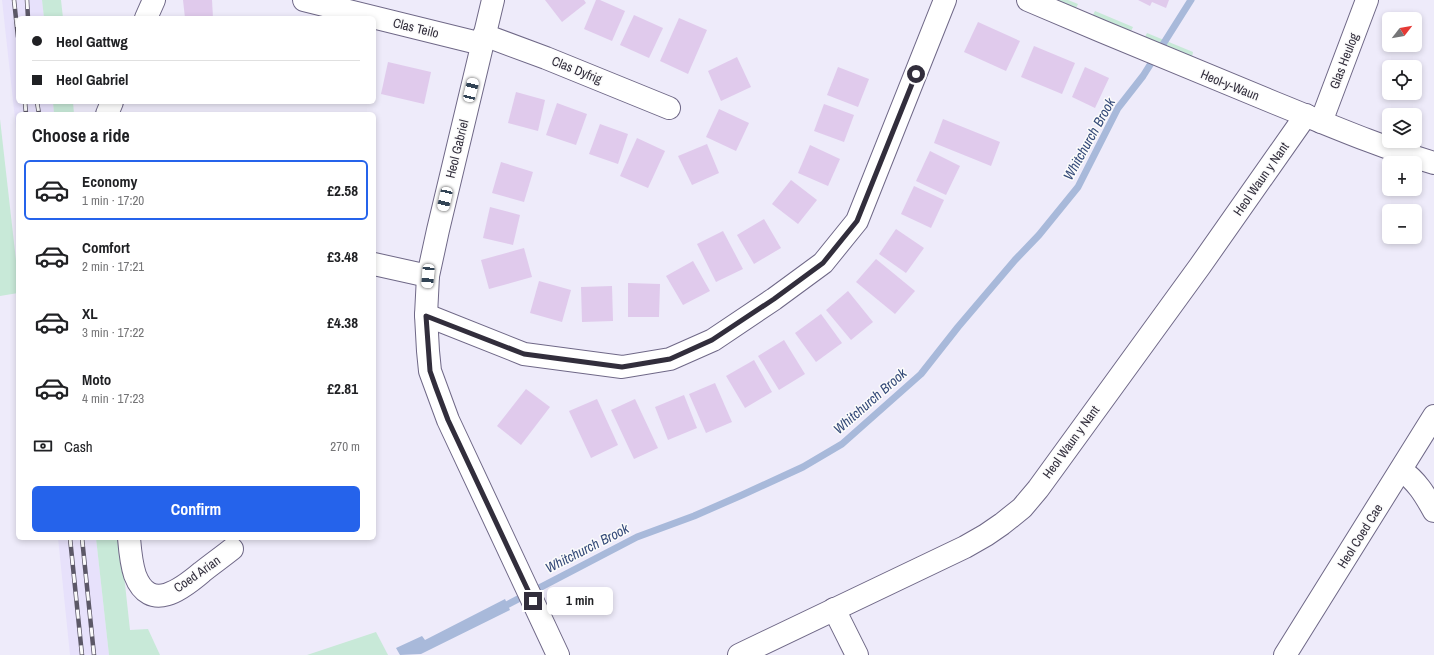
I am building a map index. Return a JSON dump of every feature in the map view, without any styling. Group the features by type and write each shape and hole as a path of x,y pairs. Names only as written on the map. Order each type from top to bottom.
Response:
{"street":[{"path":"147,16 154,0"},
{"name":"Clas Teilo","path":"304,0 483,39"},
{"name":"Heol Gabriel","path":"493,0 428,276 426,316 430,371 448,420 558,655"},
{"path":"426,316 524,354 622,367 670,359 712,340 774,299 823,263 857,221 945,0"},
{"name":"Heol-y-Waun","path":"1028,0 1178,64 1402,154 1434,163"},
{"name":"Glas Heulog","path":"1313,118 1367,0"},
{"name":"Clas Dyfrig","path":"483,39 546,58 669,108"},
{"name":"Heol Waun y Nant","path":"739,655 965,546 1002,524 1022,508 1038,489 1200,266 1313,118"},
{"path":"376,264 428,276"},
{"name":"Heol Coed Cae","path":"1285,655 1434,416"},
{"path":"1401,470 1410,476 1420,487 1434,511"},
{"name":"Coed Arian","path":"129,540 135,574 140,585 148,592 156,596 165,595 182,588 232,549"},
{"path":"834,609 857,655"}],"shaded area":[{"path":"2,0 42,0 44,16 16,16 16,104 53,104 54,112 16,112 16,128"},
{"path":"58,540 96,540 109,655 70,655"}],"green space":[{"path":"42,0 61,0 63,16 44,16"},
{"path":"1056,0 1068,0 1078,4 1076,8"},
{"path":"1095,11 1133,27 1131,31 1093,15"},
{"path":"1147,33 1193,52 1192,57 1145,37"},
{"path":"53,104 73,104 74,112 54,112"},
{"path":"0,119 16,260 16,293 0,296"},
{"path":"96,540 120,540 130,630 148,629 160,655 109,655"},
{"path":"376,632 388,655 307,655"}],"water":[{"path":"505,599 510,610 421,654 400,655 396,648 422,636 425,640"}],"building":[{"path":"183,0 212,0 213,16 185,16"},
{"path":"545,0 584,0 586,3 562,22"},
{"path":"596,0 600,0 625,11 612,41 584,29"},
{"path":"1138,0 1169,0 1166,8 1152,2 1150,6"},
{"path":"634,15 663,28 649,58 620,45"},
{"path":"679,18 707,30 688,74 660,61"},
{"path":"978,22 1020,41 1006,71 964,52"},
{"path":"1034,46 1075,63 1062,94 1021,77"},
{"path":"737,57 751,87 721,101 708,71"},
{"path":"388,62 431,72 424,104 381,94"},
{"path":"838,67 869,79 858,107 827,95"},
{"path":"1085,67 1109,78 1095,108 1072,97"},
{"path":"516,92 545,100 538,131 508,123"},
{"path":"557,103 587,114 576,145 546,135"},
{"path":"824,104 854,115 844,142 814,131"},
{"path":"719,109 749,123 736,151 706,137"},
{"path":"943,119 1000,142 991,166 934,143"},
{"path":"600,124 628,134 618,164 589,154"},
{"path":"637,138 665,151 648,188 620,176"},
{"path":"707,144 719,173 692,185 678,156"},
{"path":"810,145 840,159 828,186 798,173"},
{"path":"930,151 960,166 946,195 916,181"},
{"path":"501,162 533,172 524,202 492,193"},
{"path":"791,180 817,200 798,224 772,204"},
{"path":"914,186 944,200 931,228 901,214"},
{"path":"490,207 520,215 513,245 483,238"},
{"path":"764,219 781,248 754,264 737,235"},
{"path":"896,229 924,248 906,273 879,254"},
{"path":"723,231 743,269 716,282 697,244"},
{"path":"524,248 532,277 489,289 481,260"},
{"path":"876,259 915,291 895,314 856,282"},
{"path":"693,261 710,291 683,305 666,276"},
{"path":"539,281 571,290 562,322 530,313"},
{"path":"628,283 660,284 659,317 628,317"},
{"path":"612,286 613,321 582,322 581,287"},
{"path":"848,291 873,322 851,340 826,310"},
{"path":"821,314 842,343 816,362 795,333"},
{"path":"784,340 805,374 779,390 758,356"},
{"path":"754,360 772,392 745,408 726,376"},
{"path":"715,383 732,422 706,433 689,394"},
{"path":"526,389 550,407 521,445 497,426"},
{"path":"684,395 697,428 668,440 655,407"},
{"path":"597,399 618,445 591,458 569,411"},
{"path":"635,399 658,448 634,459 611,410"}],"waterway":[{"name":"Whitchurch Brook","path":"499,609 637,537 694,516 742,495 803,467 842,444 921,374 958,327 1015,260 1039,235 1078,187 1118,108 1143,76 1191,0"}],"railway":[{"path":"14,0 16,18"},
{"path":"27,0 28,16"},
{"path":"25,104 26,112"},
{"path":"37,104 39,112"},
{"path":"70,540 82,655"},
{"path":"82,540 94,655"}],"route":[{"path":"533,601 448,420 430,371 426,316 524,354 622,367 670,359 712,340 774,299 823,263 857,221 916,74"}]}
